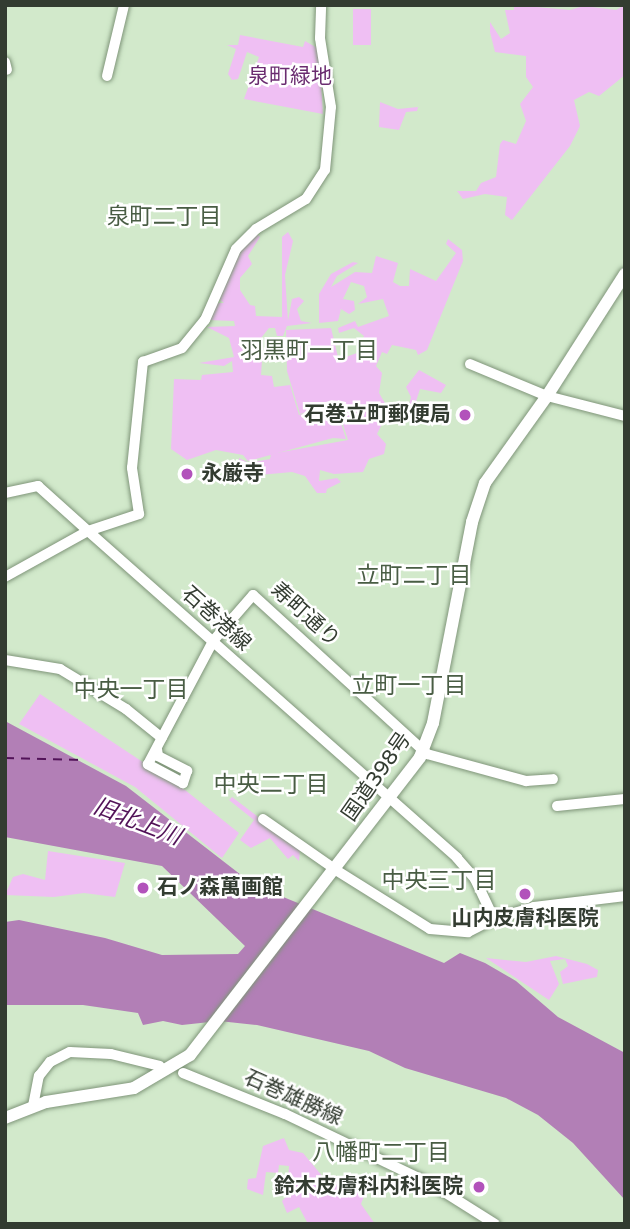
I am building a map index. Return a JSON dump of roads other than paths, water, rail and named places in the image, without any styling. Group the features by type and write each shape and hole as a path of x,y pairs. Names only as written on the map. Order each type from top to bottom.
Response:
{"highway":[{"name":"国道398号","path":"5,1118 33,1106 146,1084 177,1065 207,1035 423,751 433,723 479,497 502,456 547,396 625,274"}],"main road":[{"path":"547,396 625,416"},
{"path":"5,577 88,531"},
{"name":"石巻港線","path":"88,531 387,800 470,871 494,919"},
{"path":"494,919 534,907 625,896"}],"street":[{"path":"107,76 124,5"},
{"path":"5,493 38,486 88,531 139,514 132,468 143,362 172,356 182,348 205,320 236,249 246,236 306,199 325,170 331,107 320,42 321,5"},
{"path":"470,364 547,396"},
{"name":"寿町通り","path":"213,641 253,595 423,751"},
{"path":"157,749 213,641"},
{"path":"5,660 60,669 126,709 162,738"},
{"path":"423,751 526,781 553,779"},
{"path":"557,806 625,799"},
{"path":"263,819 329,865"},
{"path":"339,872 430,929 468,932 494,919"},
{"path":"33,1106 39,1076 50,1062 70,1052 111,1054 160,1066"},
{"name":"石巻雄勝線","path":"183,1073 276,1110 433,1185 495,1224"}],"water":[{"name":"旧北上川","path":"5,721 126,786 254,885 444,963 460,953 485,963 516,981 558,1017 625,1053 625,1200 573,1143 538,1115 506,1098 405,1068 369,1051 257,1025 219,1021 182,1025 163,1021 143,1025 138,1013 83,1005 5,1005 5,922 19,920 105,938 162,955 238,954 245,946 162,866 5,837"}],"place":[{"name":"石巻立町郵便局","path":"465,415"},
{"name":"永厳寺","path":"187,474"},
{"name":"石ノ森萬画館","path":"143,888"},
{"name":"山内皮膚科医院","path":"525,894"},
{"name":"鈴木皮膚科内科医院","path":"479,1187"}],"district":[{"name":"泉町二丁目","path":"164,217"},
{"name":"羽黒町一丁目","path":"309,351"},
{"name":"立町二丁目","path":"414,576"},
{"name":"立町一丁目","path":"409,686"},
{"name":"中央一丁目","path":"131,690"},
{"name":"中央二丁目","path":"271,785"},
{"name":"中央三丁目","path":"439,881"},
{"name":"八幡町二丁目","path":"381,1153"}],"park label":[{"name":"泉町緑地","path":"290,77"}]}
